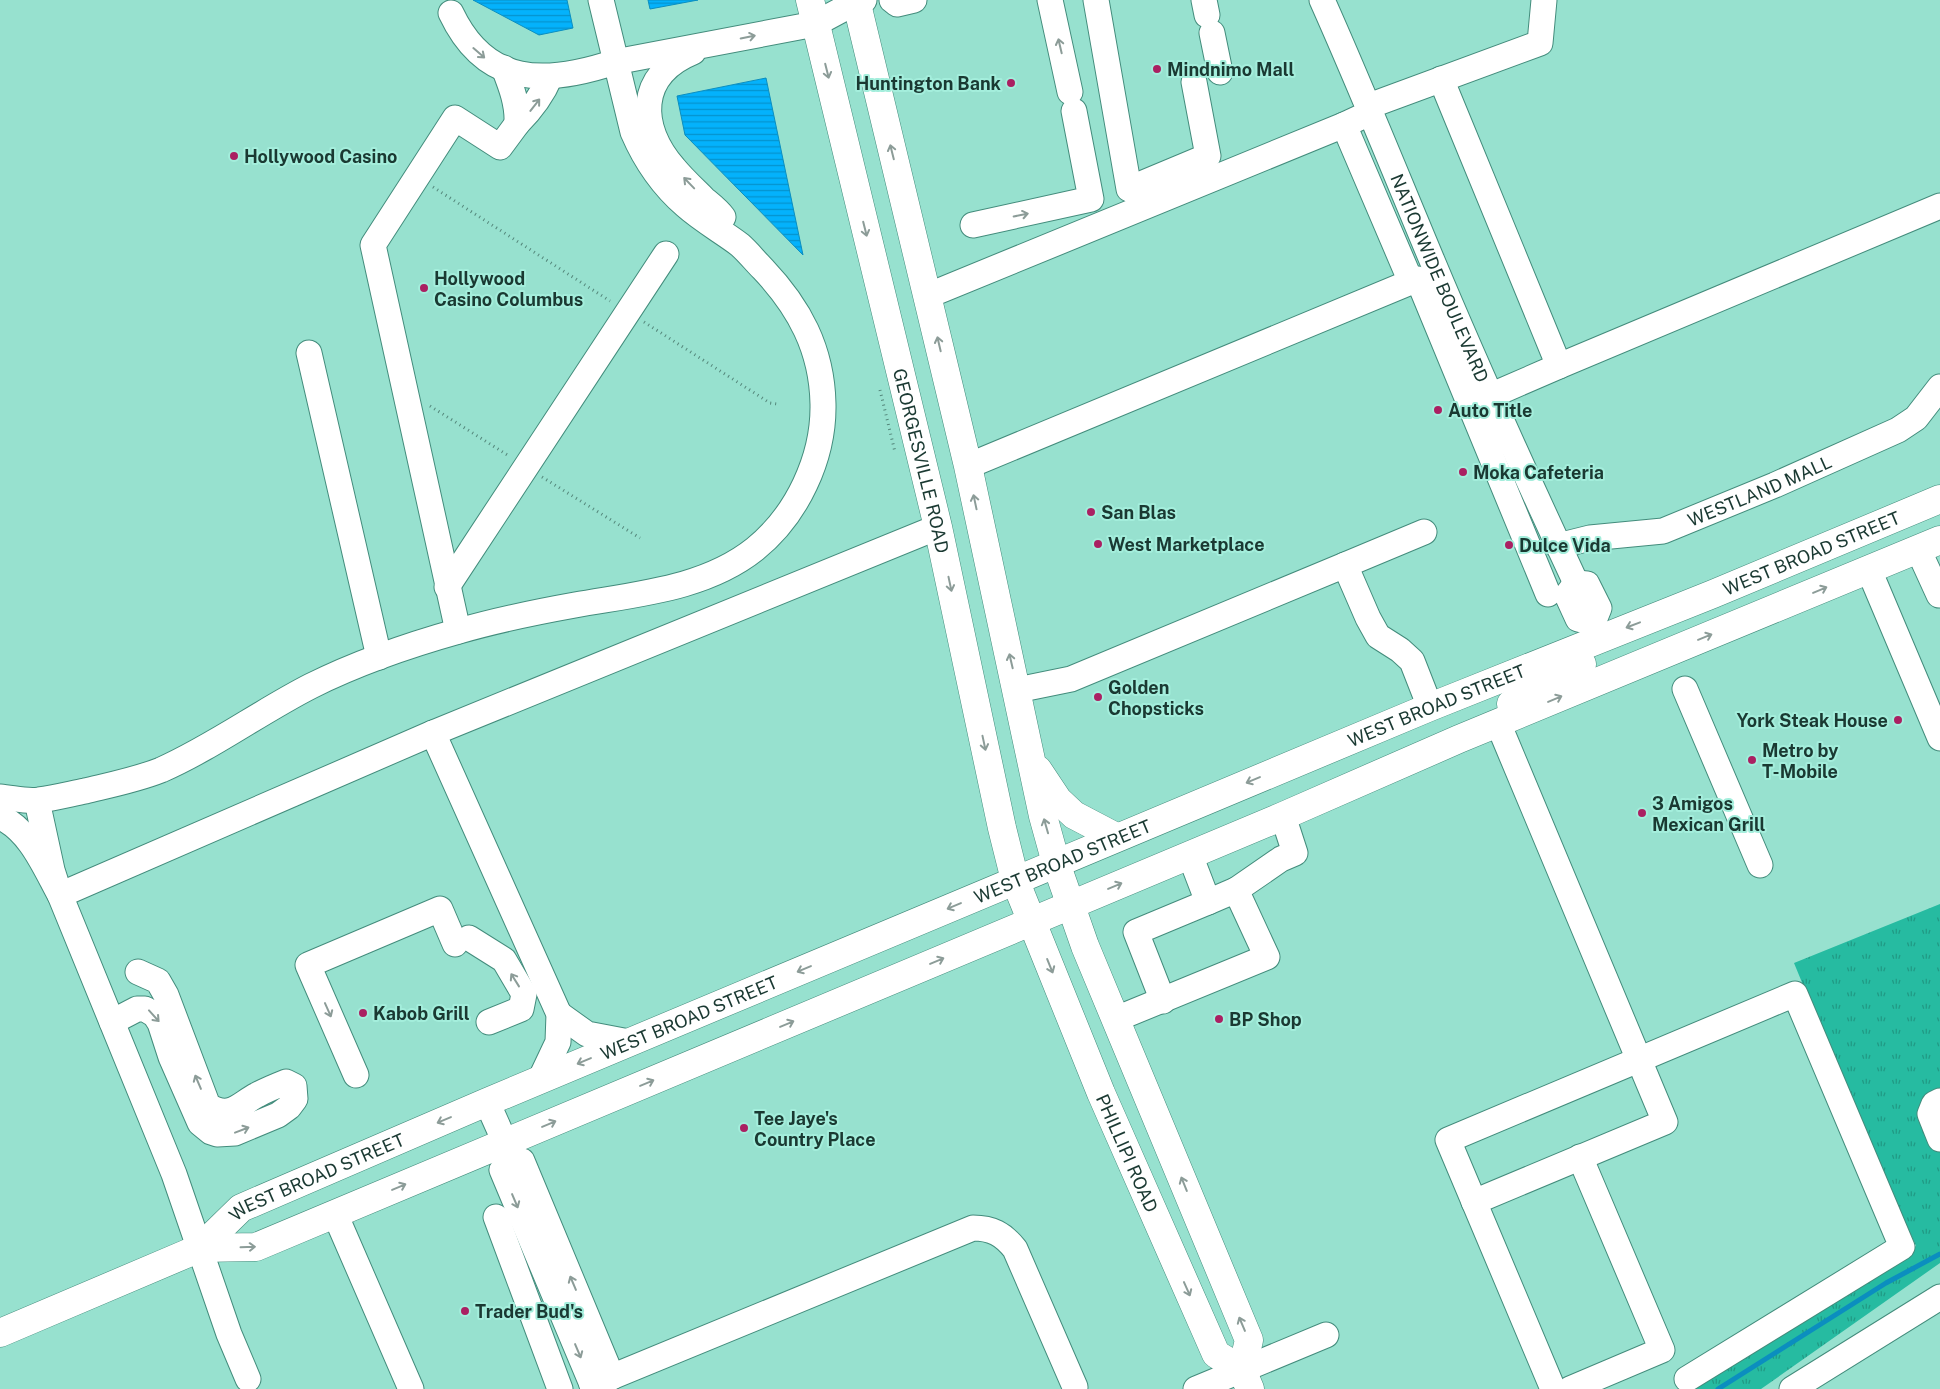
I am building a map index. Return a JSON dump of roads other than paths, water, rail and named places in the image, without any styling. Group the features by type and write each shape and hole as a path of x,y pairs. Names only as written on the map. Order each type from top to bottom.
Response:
{"main road":[{"path":"859,1 869,58 968,466 1043,816 1056,863 1116,1019 1249,1340 1246,1380"},
{"name":"GEORGESVILLE ROAD","path":"813,12 938,527 1002,828 1015,880 1031,921"},
{"name":"WEST BROAD STREET","path":"0,1333 200,1248 241,1208 487,1102 1430,706 1596,631 1768,571 1940,499"},
{"name":"WEST BROAD STREET","path":"200,1248 256,1248 335,1214 508,1150 1031,921 1071,906 1616,673 1929,545"},
{"path":"1616,673 1614,666 1621,656 1673,634 1733,600 1768,571"},
{"path":"1321,799 1358,768 1511,704 1550,678 1586,662 1596,631"},
{"path":"1031,760 1058,800 1074,816 1116,837"},
{"name":"PHILLIPI ROAD","path":"1031,921 1111,1117 1216,1354 1246,1380"}],"street":[{"path":"0,797 37,801 127,782 160,770 310,687 379,657 458,631 554,608 653,591 722,571 755,549 785,518 806,482 819,441 823,404 818,362 804,323 784,291 742,247 686,206 661,181 641,152 633,132 601,0"},
{"path":"892,0 897,4 914,0"},
{"path":"973,225 1091,199 1050,0"},
{"path":"1096,0 1129,189 1208,156 1194,82"},
{"name":"NATIONWIDE BOULEVARD","path":"1322,0 1370,109 1490,396 1576,583 1567,595 1578,619 1596,631"},
{"path":"928,296 1344,125 1370,109 1441,79 1540,43 1544,0"},
{"path":"742,247 721,214 673,167 652,132 648,114 648,99 656,81 670,65 688,54 714,43 813,12 859,1"},
{"path":"451,13 470,45 491,63 518,74 550,78 586,72 615,62 714,43"},
{"path":"1208,16 1220,72"},
{"path":"504,68 514,95 518,113 517,124"},
{"path":"458,631 373,244 455,118 500,147 517,124 534,108 550,78"},
{"path":"1441,79 1559,366"},
{"path":"1344,125 1411,282"},
{"path":"1490,396 1940,206"},
{"path":"448,587 666,254"},
{"path":"968,466 1418,279 1548,594"},
{"path":"309,353 379,657"},
{"name":"WESTLAND MALL","path":"1558,546 1583,539 1663,531 1735,502 1898,430 1916,418 1940,387"},
{"path":"60,895 433,733 938,527"},
{"path":"1017,690 1071,680 1424,532"},
{"path":"1929,545 1940,594"},
{"path":"1345,565 1378,636 1400,650 1412,662 1430,706"},
{"path":"1869,570 1940,738"},
{"path":"1685,689 1760,865"},
{"path":"1474,1202 1665,1122 1498,723"},
{"path":"433,733 560,1014 558,1042 540,1080"},
{"path":"37,801 52,870 60,895 174,1174 229,1334 248,1379"},
{"path":"1163,1001 1136,932 1236,890 1281,859 1295,853 1283,816"},
{"path":"0,817 9,820 32,845 60,895"},
{"path":"1190,854 1208,902"},
{"path":"1116,1019 1267,957 1236,890"},
{"path":"356,1075 308,965 440,909 462,941 504,960 524,994 521,1009 489,1022"},
{"path":"112,1022 137,1010 145,1009 155,1015 160,1023 171,1057 200,1123 211,1132 222,1134 235,1133 278,1115 289,1108 295,1100 294,1086 286,1082 259,1093 233,1110 218,1111 208,1106 166,995 158,981 138,972"},
{"path":"1553,1389 1448,1140 1795,994 1902,1247 1687,1380"},
{"path":"560,1014 588,1034 628,1042"},
{"path":"1940,1101 1934,1104 1930,1114 1940,1139"},
{"path":"487,1102 508,1150 502,1170 599,1384 973,1228 986,1228 997,1232 1007,1239 1015,1249 1075,1387"},
{"path":"1570,1389 1662,1350 1580,1157"},
{"path":"335,1214 410,1389"},
{"path":"496,1217 560,1389"},
{"path":"1792,1389 1940,1297"},
{"path":"1196,1389 1246,1380 1326,1335"}],"water":[{"path":"473,0 567,0 573,28 539,35"},
{"path":"648,0 698,0 650,9"},
{"path":"766,78 803,255 685,135 677,96"}],"waterway":[{"path":"1718,1389 1886,1283 1940,1254"}],"place":[{"name":"Mindnimo Mall","path":"1157,69"},
{"name":"Huntington Bank","path":"1011,83"},
{"name":"Hollywood Casino","path":"234,156"},
{"name":"Hollywood Casino Columbus","path":"424,288"},
{"name":"Auto Title","path":"1438,410"},
{"name":"Moka Cafeteria","path":"1463,472"},
{"name":"San Blas","path":"1091,512"},
{"name":"West Marketplace","path":"1098,544"},
{"name":"Dulce Vida","path":"1509,545"},
{"name":"Golden Chopsticks","path":"1098,697"},
{"name":"York Steak House","path":"1898,720"},
{"name":"Metro by T-Mobile","path":"1752,760"},
{"name":"3 Amigos Mexican Grill","path":"1642,813"},
{"name":"Kabob Grill","path":"363,1013"},
{"name":"BP Shop","path":"1219,1019"},
{"name":"Tee Jaye's Country Place","path":"744,1128"},
{"name":"Trader Bud's","path":"465,1311"}]}
